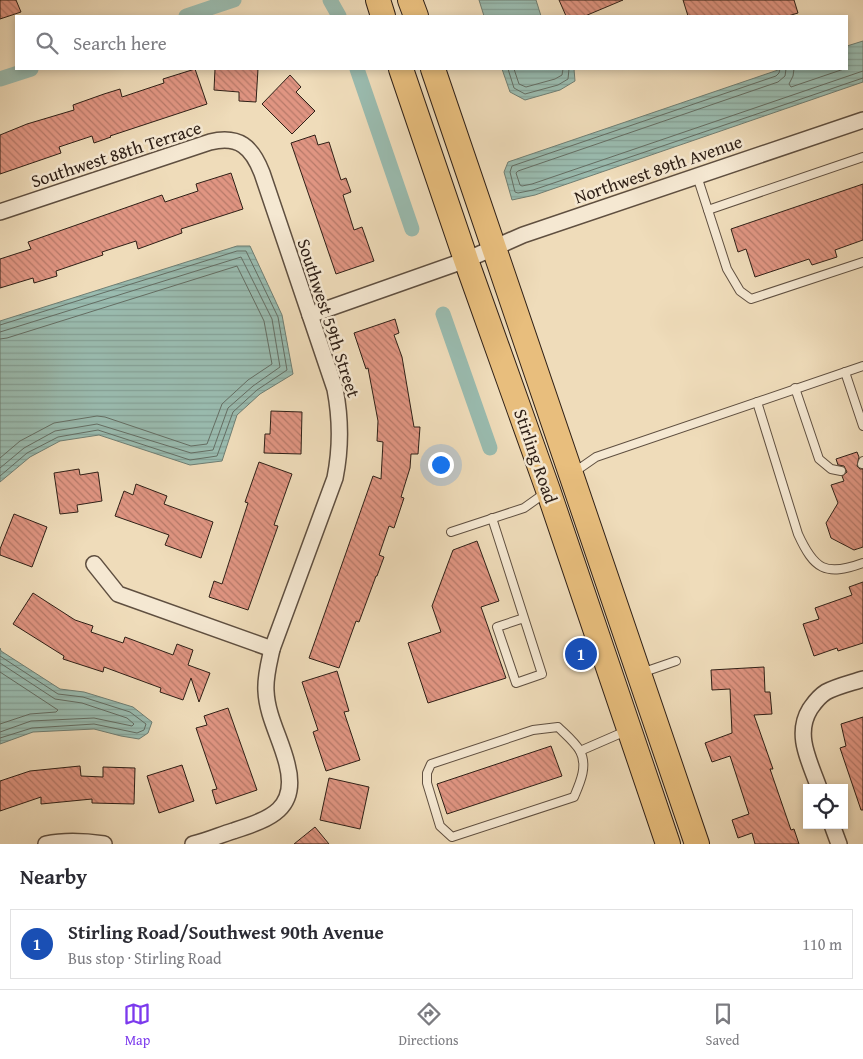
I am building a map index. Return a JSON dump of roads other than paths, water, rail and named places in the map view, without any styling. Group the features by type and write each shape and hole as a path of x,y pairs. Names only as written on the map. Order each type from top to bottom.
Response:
{"main road":[{"path":"378,0 383,15"},
{"path":"410,0 416,15"},
{"name":"Stirling Road","path":"401,70 466,260 548,490 668,844"},
{"name":"Stirling Road","path":"433,70 698,844"},
{"path":"548,490 571,474"}],"street":[{"name":"Northwest 89th Avenue","path":"310,315 466,260 523,235 863,120"},
{"name":"Southwest 88th Terrace","path":"0,212 210,142 229,140 245,146"},
{"name":"Southwest 59th Street","path":"194,844 266,819 278,812 289,792 290,778 287,764 268,708 267,670 272,649 325,508 339,455 339,412 335,389 257,159 245,146"},
{"path":"94,564 118,594 272,649"},
{"path":"818,784 804,745 802,729 807,714 817,698 828,691 863,679"},
{"path":"833,829 839,844"},
{"path":"46,844 62,840 81,840 104,844"}],"lane":[{"path":"708,210 863,157"},
{"path":"697,176 727,269 740,290 751,299 863,262"},
{"path":"571,474 596,457 863,366"},
{"path":"845,372 861,412 863,426"},
{"path":"795,388 818,459 831,469 841,472"},
{"path":"757,402 798,534 807,555 821,568 845,570 863,563"},
{"path":"451,532 524,508 548,490"},
{"path":"492,518 542,674 516,683 497,627 524,618"},
{"path":"639,673 676,661"},
{"path":"558,727 580,751 583,766 582,779 574,797 452,837 440,826 427,783 427,773 431,764 533,730 558,727"},
{"path":"580,751 629,730"}],"water":[{"path":"479,0 536,0 541,15 484,15"},
{"path":"863,41 863,82 535,195 512,200 504,172 508,162 778,70 848,70 848,46"},
{"path":"502,70 574,70 575,81 560,90 525,100 510,92"},
{"path":"237,246 250,246 282,315 293,374 260,394 237,415 222,461 190,465 99,435 60,441 30,457 0,482 0,321"},
{"path":"0,648 1,651 60,689 84,692 133,707 152,722 148,733 139,739 94,729 33,732 0,744"}],"waterway":[{"path":"189,15 234,0"},
{"path":"330,0 338,15"},
{"path":"0,79 28,70"},
{"path":"357,70 412,229"},
{"path":"443,314 490,448"}],"place":[{"name":"Stirling Road/Southwest 90th Avenue","path":"581,654"}]}
